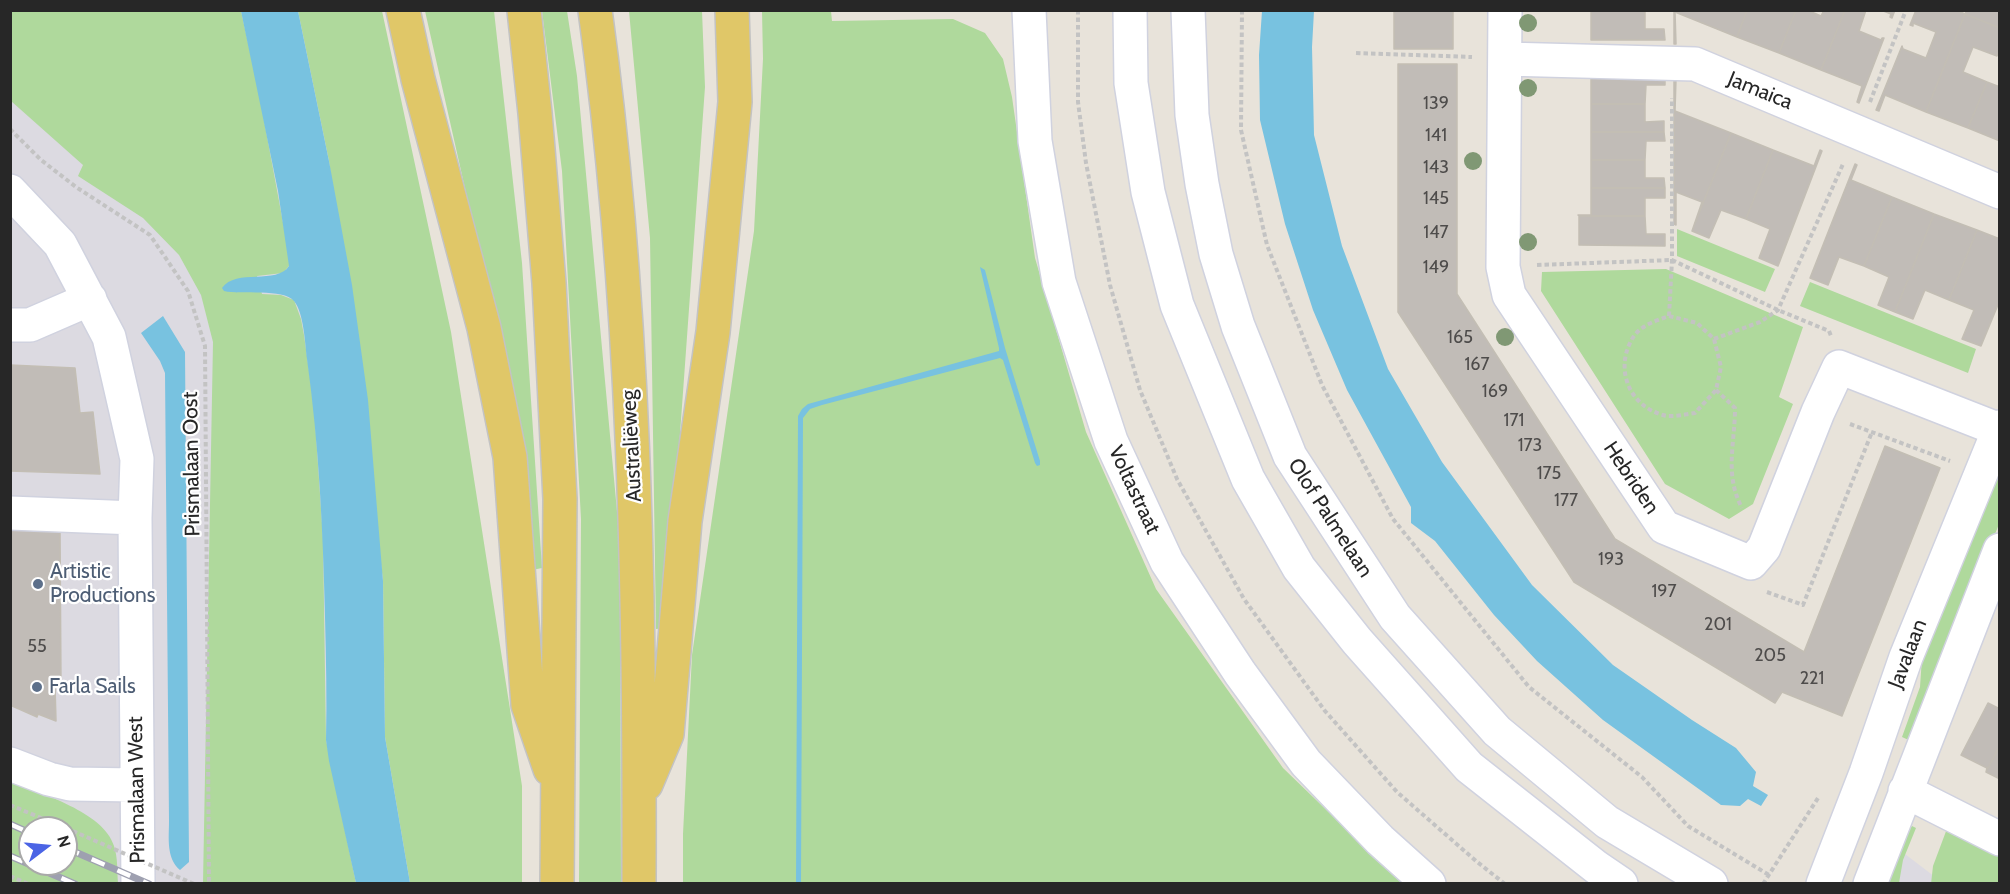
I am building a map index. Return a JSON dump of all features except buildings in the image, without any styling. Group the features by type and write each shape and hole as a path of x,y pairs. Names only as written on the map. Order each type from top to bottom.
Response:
{"main road":[{"path":"404,10 418,79 484,328 510,457 528,705 558,792"},
{"path":"524,10 549,283 560,499 557,884"},
{"name":"Australiëweg","path":"596,10 621,255 634,461 638,592 639,884"},
{"path":"640,800 667,734 685,521 713,332 735,102 732,10"}],"street":[{"name":"Voltastraat","path":"1029,10 1035,141 1059,282 1111,441 1167,562 1240,673 1306,763 1380,840 1429,884"},
{"path":"1130,10 1131,83 1148,192 1178,305 1248,479 1299,568 1356,641 1469,767 1621,884"},
{"name":"Olof Palmelaan","path":"1188,10 1192,115 1202,184 1216,254 1238,326 1290,456 1395,617 1497,731 1607,822 1711,884"},
{"name":"Hebriden","path":"1505,10 1503,267 1509,296 1664,527 1758,556"},
{"name":"Jamaica","path":"1505,59 1695,64 2000,192"},
{"name":"Prismalaan West","path":"10,191 60,244 109,337 137,459 135,518 138,884"},
{"path":"10,325 30,326 90,300"},
{"path":"1758,556 1839,367 1999,429"},
{"name":"Javalaan","path":"1823,884 1858,795 1906,657 1999,429"},
{"path":"10,513 135,518"},
{"path":"1870,884 2000,550"},
{"path":"10,764 49,779 70,784 137,786"},
{"path":"1905,791 2000,838"}],"path":[{"path":"1242,10 1241,130 1267,245 1322,385 1393,519 1529,687 1642,777 1688,826 1769,875"},
{"path":"1714,339 1760,322 1778,310 1858,131 1906,10"},
{"path":"1356,53 1505,59"},
{"path":"1669,316 1672,260 1672,63"},
{"name":"Prismalaan Oost","path":"10,129 50,167 76,187 150,235 188,291 205,346 209,884"},
{"path":"1503,267 1672,260 1778,310 1829,331 1839,367"},
{"path":"1669,316 1697,322 1714,339 1721,367 1716,390 1695,413 1664,416 1640,404 1627,386 1624,362 1631,340 1648,323 1669,316"},
{"path":"1716,390 1735,408 1735,429 1730,462 1737,497 1758,556 1752,586 1803,605 1872,432"},
{"path":"1818,412 1982,473"},
{"path":"10,805 36,816"},
{"path":"78,834 194,884"},
{"path":"10,876 28,884"}],"shaded area":[{"path":"10,11 270,11 387,883 11,883"},
{"path":"1901,851 1943,883 1895,884"}],"green space":[{"path":"11,11 241,11 258,88 290,260 289,266 283,273 257,276 262,294 281,295 294,300 301,319 314,406 323,538 326,740 356,883 203,883 213,342 201,295 179,255 143,218 78,176 83,165 11,101"},
{"path":"298,11 382,11 451,332 522,786 522,883 410,883 385,737 383,580 329,161"},
{"path":"425,11 494,11 522,263 542,568 532,570 515,410"},
{"path":"542,11 567,11 577,76 620,544 621,883 579,883 581,519 562,171"},
{"path":"629,11 702,11 705,87 666,628 656,629 650,238"},
{"path":"762,11 831,11 832,21 953,19 985,33 1003,59 1012,97 1035,258 1086,432 1156,589 1283,768 1402,883 683,883 683,834 692,655 754,231 763,59"},
{"path":"1677,229 1775,269 1765,292 1677,256"},
{"path":"1666,269 1803,327 1779,397 1793,404 1753,504 1729,519 1665,484 1541,291 1542,272"},
{"path":"1810,282 1976,349 1968,373 1800,306"},
{"path":"1999,469 1999,524 1913,742 1902,737 1920,687 1923,643"},
{"path":"10,781 54,798 98,823 108,834 114,846 118,883 11,883"},
{"path":"1912,826 1916,828 1903,860 1899,883 1886,884 1905,833"},
{"path":"1948,826 1999,852 1999,883 1931,884 1933,866"}],"water":[{"path":"241,11 298,11 329,161 352,285 368,400 383,581 385,737 410,883 356,883 329,761 326,740 325,617 320,488 315,424 304,329 300,313 294,301 289,297 231,292 224,291 222,288 228,282 237,279 275,275 283,272 289,266 278,191"},
{"path":"1262,11 1314,11 1312,47 1314,135 1342,246 1388,369 1442,462 1532,585 1613,665 1736,748 1756,772 1753,786 1768,795 1761,806 1748,799 1740,806 1721,805 1603,720 1537,661 1494,615 1435,541 1411,523 1411,507 1347,390 1313,310 1285,224 1260,120 1259,55"},
{"path":"980,267 985,270 1005,348 1040,465 1037,466 1035,463 1003,360 1000,358 822,405 810,409 803,418 801,883 796,883 798,416 808,404 999,351"},
{"path":"163,316 185,352 189,862 180,870 172,860 169,841 165,373 160,361 141,333"}],"railway":[{"path":"10,824 18,828"},
{"path":"78,853 149,884"},
{"path":"10,856 75,884"}],"place":[{"name":"Artistic Productions","path":"38,584"},
{"name":"Farla Sails","path":"37,687"}]}
